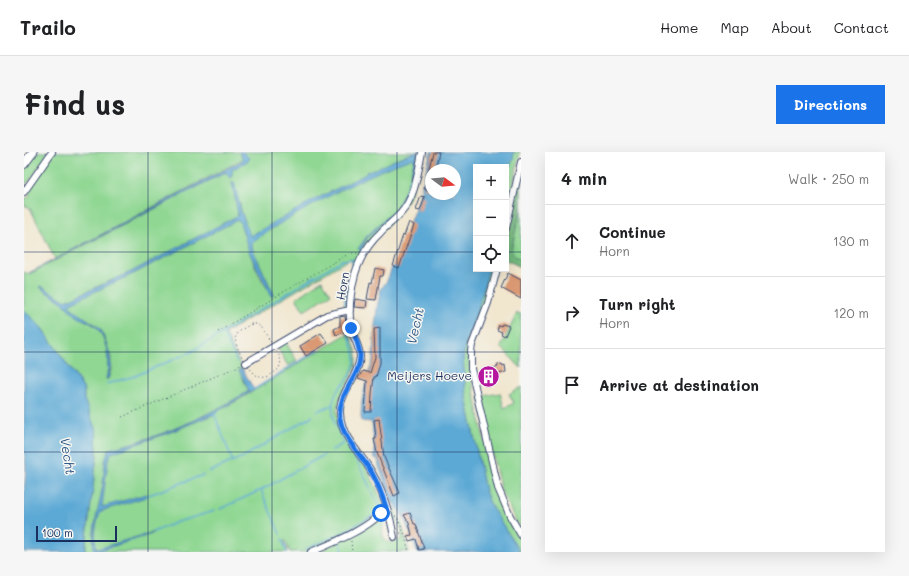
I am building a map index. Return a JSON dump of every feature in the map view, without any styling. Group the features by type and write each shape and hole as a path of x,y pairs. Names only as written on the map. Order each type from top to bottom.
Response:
{"main road":[{"path":"24,164 33,152"}],"street":[{"path":"24,192 52,152"},
{"name":"Horn","path":"394,536 390,517 379,486 372,472 346,437 340,419 340,408 341,399 357,370 360,355 351,328 350,310 355,274 362,254 372,240 401,214 410,200 418,176 422,152"},
{"path":"509,215 521,162"},
{"path":"496,272 488,303 472,345 471,369 498,488 510,516 521,535"},
{"path":"246,363 327,315 350,310"},
{"path":"311,552 350,534 374,518 386,507"}],"path":[{"path":"218,332 350,253 357,252 362,254"},
{"path":"122,417 246,363"},
{"path":"394,536 404,533 409,552"},
{"path":"350,534 352,552"}],"green space":[{"path":"38,152 49,152 28,183 26,182 24,185 24,171"},
{"path":"54,152 239,152 243,159 55,259 30,208 24,205 24,198 28,198 30,196 28,191"},
{"path":"243,152 421,152 411,193 401,211 362,252 359,258 352,278 348,307 344,307 346,283 352,263 351,258 225,333 242,368 239,370 249,391 233,401 181,426 146,439 109,449 108,459 111,453 213,415 345,335 350,334 357,352 357,360 356,367 340,398 337,410 338,421 340,429 365,465 383,504 383,508 361,525 307,552 290,552 285,540 284,541 288,552 85,552 97,455 96,431 84,399 84,390 80,383 41,327 24,310 24,272 29,274 226,172 230,178 232,170 247,157","holes":["414,161 416,167 399,209 367,238 361,250 368,235 395,210 407,187","240,203 253,250 274,295 257,271 240,222 237,220 135,273 70,303 69,305 82,317 91,322 101,330 111,357 111,370 107,379 108,366 106,345 98,328 79,317 64,303 40,287 66,301 133,271 237,216"]},
{"path":"514,152 520,152 509,205 509,168"},
{"path":"521,178 521,207 511,250 514,255 521,260 521,267 509,261 509,229 519,181"},
{"path":"521,207 521,260 514,255 511,250"},
{"path":"488,272 494,272 470,343 469,366 494,488 508,520 521,540 520,552 491,506 485,491 466,397 463,358"},
{"path":"322,280 331,294 304,311 296,298"},
{"path":"517,313 521,314 521,368 501,347"},
{"path":"285,341 297,361 288,366 277,347"},
{"path":"521,387 521,531 501,491 479,397 500,393 504,408 514,403 509,394"},
{"path":"386,502 396,512 399,518 409,552 319,552 381,515 388,514 390,518 384,520 382,530 385,539 390,543 402,539 401,529 398,522"}],"water":[{"path":"239,152 243,152 249,160 232,170 232,177 230,178 226,172 29,273 242,161 243,159"},
{"path":"418,152 416,167 406,195 399,209 367,238 361,250 358,249 368,235 395,210 402,198 411,174 414,158 335,193 283,222 251,243 274,295 272,297 250,254 240,222 237,220 135,273 70,303 69,305 72,309 99,327 101,330 110,360 108,379 106,379 108,366 107,351 103,337 99,331 93,324 74,314 65,304 40,287 41,286 66,301 133,271 237,216 238,214 232,182 234,182 241,211 250,236 314,200 366,174 367,171 369,172"},
{"name":"Vecht","path":"431,152 514,152 513,160 509,168 509,164 473,164 473,272 488,272 477,312 466,341 463,358 466,397 485,491 491,506 520,552 417,552 404,518 392,501 379,466 378,459 374,458 373,456 375,454 372,422 362,421 361,416 362,400 373,361 377,308 381,289 387,281 419,198 425,175 425,200 461,200 461,164 428,164"},
{"name":"Vecht","path":"24,310 41,327 80,383 84,390 84,399 96,431 97,455 85,552 24,552 24,497 26,468 24,448"},
{"path":"242,368 254,390 213,415 171,432 111,453 108,460 102,507 146,494 146,497 101,511 96,530 95,540 97,549 153,532 152,534 95,552 93,538 94,528 103,483 105,461 109,449 127,445 163,433 199,418 233,401 249,391 239,370"}],"building":[{"path":"433,152 439,152 436,164 430,164"},
{"path":"421,196 425,197 420,211 416,210"},
{"path":"409,222 414,225 399,268 393,266"},
{"path":"375,268 384,270 383,276 380,276 376,300 367,299 370,282 372,283"},
{"path":"508,273 521,280 521,299 501,288"},
{"path":"355,299 367,301 366,308 354,307"},
{"path":"345,316 347,331 336,335 334,329 340,326 340,317"},
{"path":"502,324 509,326 505,336 501,334 502,332 497,330 499,325 501,326"},
{"path":"380,328 380,363 376,377 374,377 371,412 365,412 367,381 358,378 363,371 370,373 375,357 374,329"},
{"path":"321,333 328,343 306,356 300,346"},
{"name":"Meijers Hoeve","path":"502,364 503,366 505,365 506,372 484,378 482,371 498,367 497,365"},
{"path":"379,419 384,457 400,493 394,496 377,453 374,439 376,439 374,420"},
{"path":"410,513 414,524 416,524 424,549 419,550 416,539 409,541 407,536 412,535 409,523 404,515"}],"waterway":[{"path":"106,384 135,376 191,352 342,260 354,259 347,283 345,304"},
{"path":"223,333 237,362"},
{"path":"332,450 344,443 336,425 333,405 336,393 348,378 354,364 354,351 348,333"},
{"path":"253,390 318,350"},
{"path":"317,411 332,405"},
{"path":"214,413 233,462"},
{"path":"209,472 245,456 312,416"},
{"path":"306,549 342,533 377,513 380,508 358,463 347,447"},
{"path":"220,509 261,490 324,455"},
{"path":"146,496 203,475"},
{"path":"261,490 280,534"},
{"path":"153,532 177,522 214,511"},
{"path":"282,539 287,552"},
{"path":"339,542 343,552"}],"place":[{"name":"Meijers Hoeve","path":"488,376"}],"route":[{"path":"351,328 360,355 357,370 341,399 340,419 346,437 372,472 379,486 386,507 381,513"}]}
